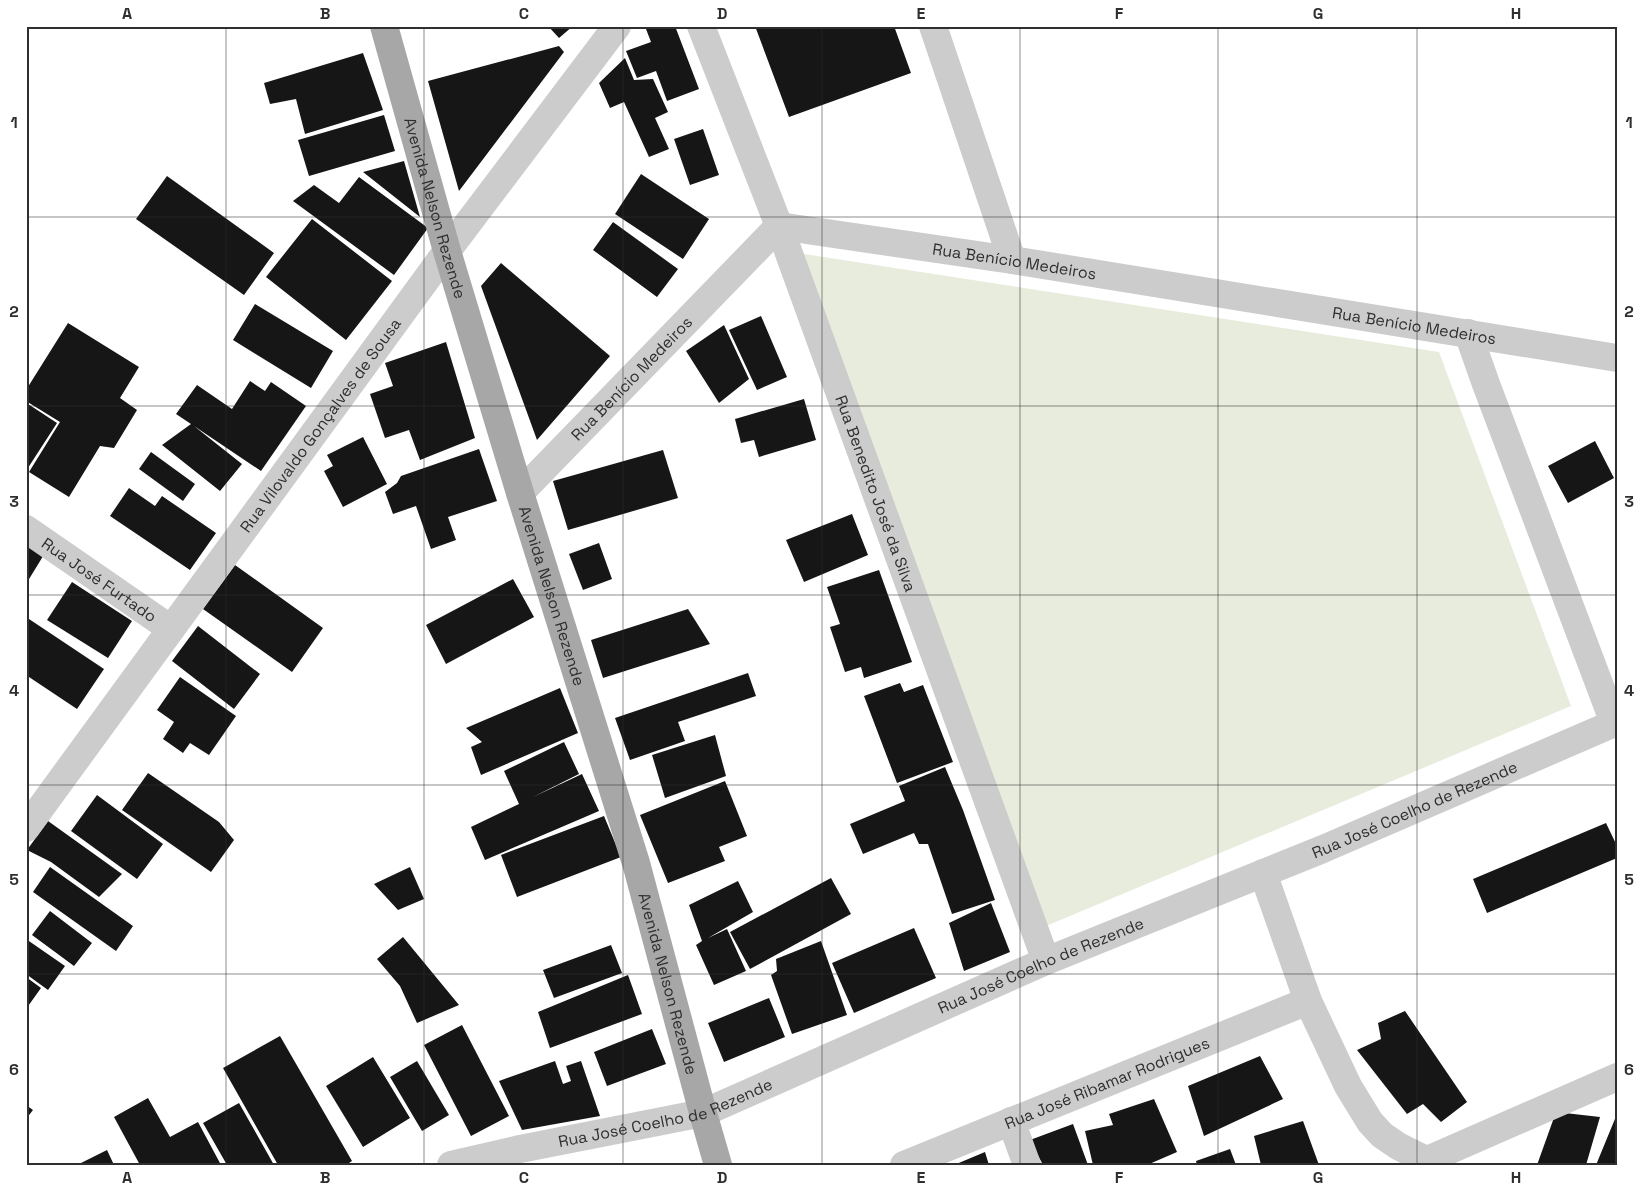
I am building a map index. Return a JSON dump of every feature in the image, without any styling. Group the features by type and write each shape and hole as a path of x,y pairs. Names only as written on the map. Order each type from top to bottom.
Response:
{"main road":[{"name":"Avenida Nelson Rezende","path":"384,26 520,493 636,863 702,1113 718,1165"}],"street":[{"name":"Rua Vilovaldo Gonçalves de Sousa","path":"26,828 448,251 617,26"},
{"name":"Rua Benedito José da Silva","path":"701,26 779,226 1046,961"},
{"path":"933,26 1012,260"},
{"name":"Rua Benício Medeiros","path":"520,493 779,226 1012,260 1617,358"},
{"path":"1468,333 1615,722"},
{"name":"Rua José Furtado","path":"26,529 171,629"},
{"name":"Rua José Coelho de Rezende","path":"451,1165 520,1149 702,1113 1046,961 1323,849 1615,722"},
{"path":"1263,873 1308,1001 1348,1086 1370,1122 1382,1135 1425,1163 1617,1077"},
{"name":"Rua José Ribamar Rodrigues","path":"904,1165 1308,1001"},
{"path":"1011,1121 1027,1165"}],"shaded area":[{"path":"804,254 1439,352 1571,706 1039,929"}],"building":[{"path":"548,26 573,26 559,38"},
{"path":"654,26 675,26 699,89 667,101 656,71 637,78 626,51 651,42 646,29"},
{"path":"755,26 894,26 911,73 789,117"},
{"path":"559,46 564,52 459,191 428,81"},
{"path":"363,53 383,110 305,134 296,99 270,104 264,83"},
{"path":"625,58 634,80 653,79 668,112 655,118 669,149 649,157 624,102 610,108 599,83"},
{"path":"384,115 395,151 309,176 298,140"},
{"path":"703,129 719,175 690,185 674,139"},
{"path":"404,161 420,217 363,172"},
{"path":"641,174 709,219 683,259 615,214"},
{"path":"167,176 274,253 244,295 136,219"},
{"path":"359,177 428,228 394,275 293,201 314,185 339,203"},
{"path":"312,219 392,281 346,340 266,277"},
{"path":"613,222 678,269 657,297 593,250"},
{"path":"501,263 610,356 537,440 481,286"},
{"path":"255,304 333,351 311,388 233,340"},
{"path":"761,316 787,377 757,390 729,330"},
{"path":"68,323 139,367 120,398 137,410 114,448 100,446 69,497 29,472 60,422 26,401 26,390"},
{"path":"724,325 749,379 719,403 686,351"},
{"path":"446,342 475,438 420,460 409,430 385,438 370,394 393,386 385,363"},
{"path":"250,381 265,391 271,382 306,406 261,471 194,426 242,464 220,491 162,445 191,424 176,414 197,385 232,409"},
{"path":"804,399 816,440 759,457 754,440 741,443 735,419"},
{"path":"28,404 57,423 26,471 26,406"},
{"path":"363,437 387,484 343,507 324,471 333,466 327,455"},
{"path":"1595,441 1614,478 1568,503 1548,466"},
{"path":"479,449 497,501 448,517 456,540 431,549 416,506 393,514 385,492 397,483 401,476"},
{"path":"663,450 678,498 568,530 553,481"},
{"path":"151,452 195,484 183,501 139,469"},
{"path":"129,488 155,506 162,496 216,533 190,570 110,516"},
{"path":"852,514 868,555 804,582 786,540"},
{"path":"26,542 45,553 26,584"},
{"path":"599,543 612,579 583,590 569,554"},
{"path":"235,565 323,628 292,672 203,609"},
{"path":"879,570 912,662 864,678 861,667 845,672 830,627 840,624 827,587"},
{"path":"513,579 534,617 446,664 426,625"},
{"path":"72,582 132,621 108,658 47,620"},
{"path":"688,609 710,644 603,678 591,640"},
{"path":"26,617 104,669 77,709 26,675"},
{"path":"198,626 260,674 234,709 172,661"},
{"path":"748,673 756,696 678,722 685,741 630,760 615,718"},
{"path":"180,677 236,716 209,755 190,743 183,753 163,739 174,722 157,710"},
{"path":"900,683 904,692 923,685 953,762 897,783 864,696"},
{"path":"560,688 578,733 481,775 471,747 482,742 466,728"},
{"path":"715,735 726,776 665,798 652,755"},
{"path":"564,742 579,774 533,797 582,774 599,811 485,860 471,827 519,804 504,771"},
{"path":"945,767 963,810 995,900 952,914 928,844 919,844 914,833 863,854 850,824 905,801 899,786"},
{"path":"148,773 219,822 234,840 211,872 122,810"},
{"path":"725,781 747,836 719,847 725,861 668,883 640,815"},
{"path":"97,795 163,844 137,879 71,831"},
{"path":"604,816 621,857 517,897 501,855"},
{"path":"48,821 122,874 99,897 51,862 27,850"},
{"path":"1606,823 1617,846 1617,858 1487,913 1473,879"},
{"path":"50,867 133,926 116,951 33,892"},
{"path":"410,867 424,899 398,910 374,884"},
{"path":"831,878 851,914 750,969 730,932"},
{"path":"738,881 753,912 708,938 727,929 746,971 714,985 696,945 702,941 689,905"},
{"path":"991,903 1010,952 964,971 949,923"},
{"path":"50,911 92,943 74,966 32,935"},
{"path":"914,928 936,978 854,1013 832,963"},
{"path":"403,937 459,1005 417,1023 400,986 377,959"},
{"path":"26,939 65,966 48,990 26,974"},
{"path":"821,941 847,1015 792,1034 771,975 777,971 776,959"},
{"path":"611,945 622,973 554,998 543,970"},
{"path":"628,975 642,1014 550,1048 538,1012"},
{"path":"26,977 41,988 26,1009"},
{"path":"769,998 785,1037 724,1062 708,1023"},
{"path":"1405,1011 1467,1102 1441,1122 1423,1104 1407,1114 1357,1050 1381,1039 1378,1023"},
{"path":"462,1025 509,1116 471,1136 424,1045"},
{"path":"652,1029 666,1064 607,1086 594,1052"},
{"path":"280,1036 352,1161 346,1165 278,1165 223,1068"},
{"path":"1260,1056 1283,1099 1204,1136 1188,1086"},
{"path":"373,1057 410,1118 363,1147 326,1086"},
{"path":"417,1061 449,1115 422,1131 390,1077"},
{"path":"555,1061 563,1084 571,1081 566,1066 581,1061 600,1116 522,1130 499,1081"},
{"path":"148,1098 170,1137 198,1122 221,1165 140,1165 114,1117"},
{"path":"1154,1099 1177,1152 1147,1165 1093,1165 1085,1131 1113,1125 1109,1114"},
{"path":"239,1103 274,1165 227,1165 203,1123"},
{"path":"26,1105 33,1110 26,1119"},
{"path":"1556,1112 1600,1117 1586,1165 1537,1165"},
{"path":"1617,1114 1617,1165 1596,1165"},
{"path":"1303,1121 1319,1165 1261,1165 1254,1136"},
{"path":"1073,1124 1088,1165 1043,1165 1030,1140"},
{"path":"1230,1149 1236,1165 1197,1165 1196,1161"},
{"path":"107,1150 114,1165 77,1165"},
{"path":"985,1152 989,1165 954,1165"}]}
